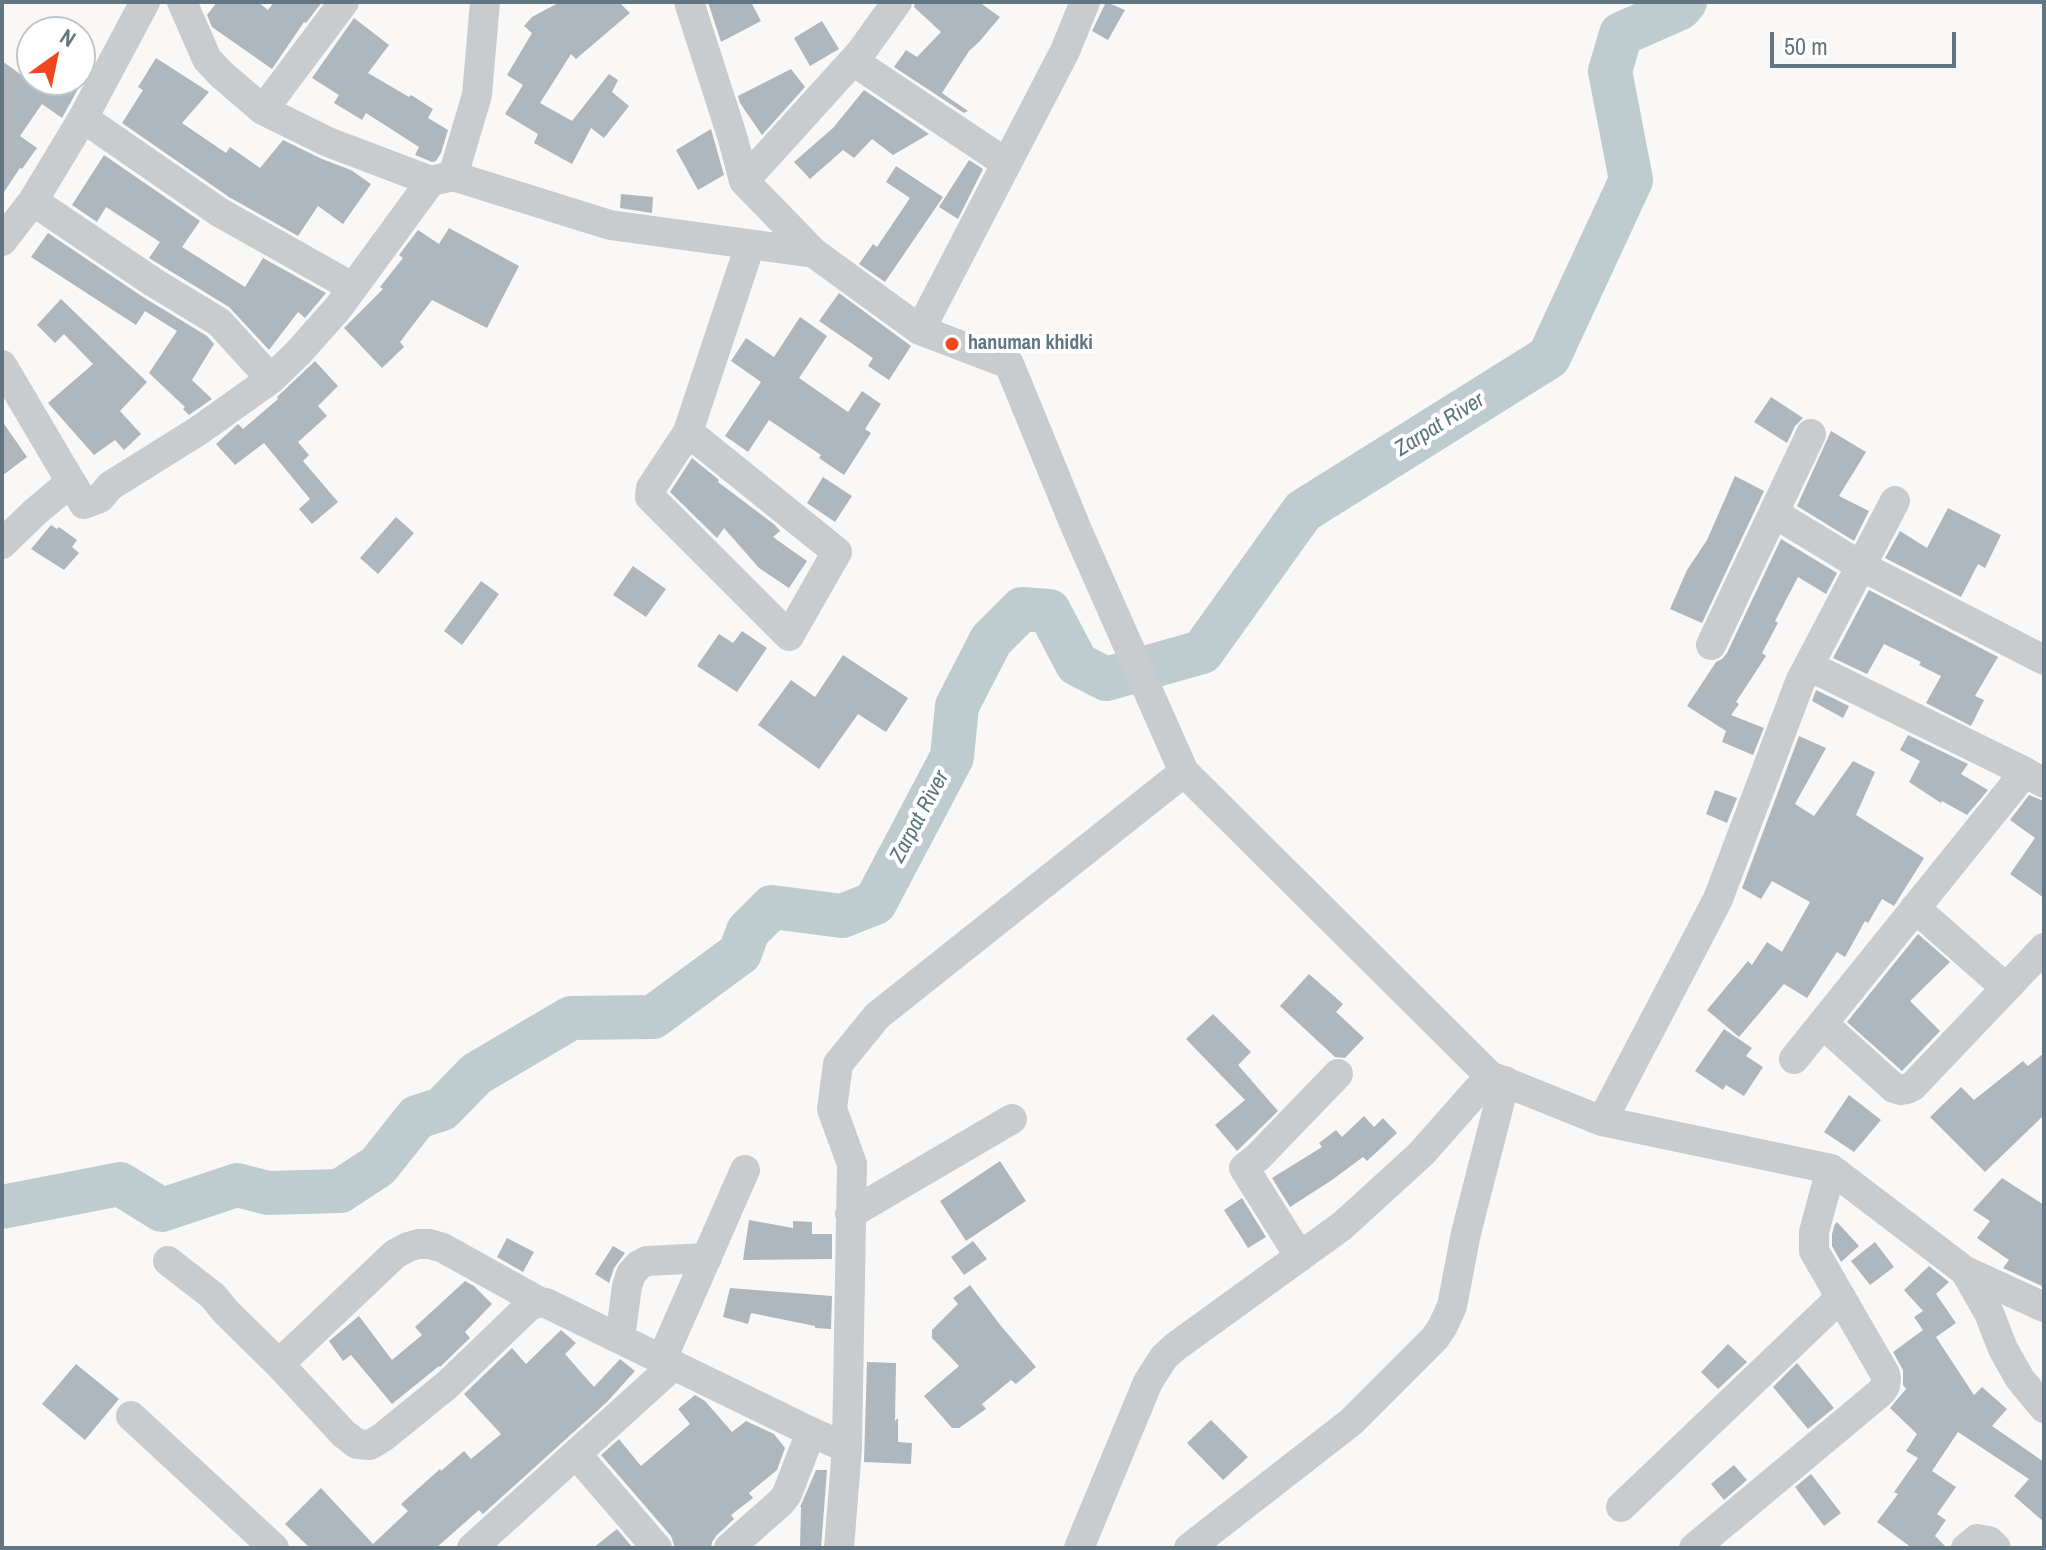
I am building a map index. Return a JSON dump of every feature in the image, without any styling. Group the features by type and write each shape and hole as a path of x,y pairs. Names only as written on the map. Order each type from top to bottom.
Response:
{"street":[{"path":"2,241 33,201 83,118 145,2"},
{"path":"182,2 207,59 263,110 328,142 610,225 814,253"},
{"path":"263,110 344,2"},
{"path":"2,365 84,504 100,498 110,486 198,431 271,379 338,308 442,178 477,95 485,2"},
{"path":"689,2 744,181 814,253 920,330 1009,364 1077,530 1184,772 1497,1078 1602,1121 1831,1169 1965,1271 2044,1307"},
{"path":"744,181 853,61 897,2"},
{"path":"920,330 1065,51 1085,2"},
{"path":"853,61 1006,163"},
{"path":"83,118 219,212 352,287"},
{"path":"33,201 153,282 219,322 271,379"},
{"path":"688,432 837,552 789,636 650,497 651,488 688,432 750,245"},
{"path":"1711,645 1811,434"},
{"path":"2,544 71,482"},
{"path":"1602,1121 1718,899 1794,696 1895,501"},
{"path":"1774,513 1861,566 2044,660"},
{"path":"1794,1059 1915,908 2038,776 1809,666"},
{"path":"839,1548 847,1448 852,1164 832,1109 838,1064 877,1016 1184,772"},
{"path":"1915,908 2006,988"},
{"path":"1823,1024 1894,1088 1907,1089 2044,948"},
{"path":"1300,1257 1244,1168 1338,1074"},
{"path":"1079,1548 1148,1382 1164,1357 1342,1226 1421,1154 1497,1078"},
{"path":"1189,1548 1351,1422 1435,1338 1443,1326 1452,1306 1497,1078"},
{"path":"850,1214 1012,1119"},
{"path":"1694,1548 1885,1386 1885,1374 1814,1251 1813,1242 1831,1169"},
{"path":"489,1543 668,1362 707,1258 745,1170"},
{"path":"279,1364 395,1254 418,1244 430,1244 443,1248 540,1302 847,1448"},
{"path":"620,1339 627,1286 631,1274 639,1265 647,1261 707,1258"},
{"path":"168,1261 213,1296 357,1444 370,1445 383,1437 447,1385 528,1307 540,1302"},
{"path":"1965,1271 2020,1379 2044,1408"},
{"path":"1621,1507 1841,1297"},
{"path":"131,1416 274,1548"},
{"path":"729,1548 787,1494 811,1432"},
{"path":"576,1454 657,1548"},
{"path":"1966,1548 1977,1539 1989,1541 1996,1548"}],"building":[{"path":"217,2 258,2 268,10 274,2 322,2 304,22 272,69 212,27 207,15"},
{"path":"560,2 619,2 630,13 576,59 571,54 540,103 572,121 609,74 618,80 612,92 629,106 604,138 591,128 572,164 534,143 538,134 505,114 523,85 507,75 532,33 524,26 532,17"},
{"path":"708,2 751,2 761,21 721,42"},
{"path":"915,2 979,2 1000,17 969,51 942,93 968,111 964,113 894,67 906,50 917,57 941,32 914,7"},
{"path":"1106,2 1125,10 1108,40 1092,31"},
{"path":"354,18 389,45 368,73 433,109 428,118 448,130 436,161 415,155 419,147 366,113 362,120 334,103 339,95 312,78"},
{"path":"822,21 839,49 810,66 794,38"},
{"path":"156,58 209,92 182,123 226,153 230,147 260,168 283,140 351,170 371,184 343,224 318,206 298,236 229,197 122,123 143,90 138,87"},
{"path":"2,61 16,71 16,96 74,96 62,118 42,104 20,136 37,148 2,195"},
{"path":"791,69 805,87 762,135 738,96"},
{"path":"864,90 929,134 893,155 872,139 854,158 843,150 810,179 794,162 833,128"},
{"path":"711,129 724,175 698,190 676,150"},
{"path":"104,155 200,221 182,247 245,287 263,258 326,293 305,318 298,312 269,350 229,307 149,258 160,242 106,207 97,222 72,205"},
{"path":"969,160 983,169 958,219 939,207"},
{"path":"896,166 943,197 885,282 859,264 873,244 877,247 910,198 886,182"},
{"path":"621,194 653,197 652,213 620,208"},
{"path":"449,228 519,266 487,328 432,300 400,342 404,347 382,368 344,328 383,289 380,287 403,258 399,255 418,230 439,244"},
{"path":"48,233 207,336 214,344 192,380 212,399 189,415 183,409 185,407 149,373 177,331 145,311 136,325 31,257"},
{"path":"839,293 911,346 889,380 868,366 873,358 819,321"},
{"path":"61,299 147,382 120,411 141,434 124,450 115,440 94,455 48,403 93,364 64,334 55,343 37,325"},
{"path":"800,317 827,336 799,378 848,412 862,391 881,404 865,429 871,433 844,475 819,458 821,455 769,420 748,452 725,436 761,382 731,361 746,338 774,357"},
{"path":"315,361 338,386 318,406 327,416 298,442 309,455 303,461 338,502 312,524 299,509 310,499 264,443 235,465 216,444 238,424 243,429"},
{"path":"1771,397 1803,418 1795,426 1787,443 1754,422"},
{"path":"2,421 27,457 2,476"},
{"path":"1831,431 1866,452 1839,496 1869,511 1854,541 1797,506"},
{"path":"692,458 775,525 780,531 773,537 807,561 789,588 759,568 724,528 717,538 670,492"},
{"path":"1735,476 1764,491 1702,623 1670,609 1687,570 1707,540"},
{"path":"823,477 852,496 835,522 807,503"},
{"path":"1948,508 2001,535 1985,568 1978,564 1961,597 1885,558 1900,531 1927,548"},
{"path":"396,517 414,533 378,574 360,558"},
{"path":"51,525 77,540 72,547 79,553 64,570 31,549"},
{"path":"1781,539 1837,573 1826,594 1798,577 1762,653 1766,656 1736,702 1739,704 1731,715 1764,728 1753,755 1722,742 1726,731 1687,706 1716,662 1727,653"},
{"path":"633,566 666,589 646,617 613,595"},
{"path":"481,581 499,594 462,645 444,631"},
{"path":"1869,590 1998,657 1975,696 1984,700 1971,726 1926,703 1941,676 1919,665 1921,662 1884,644 1867,674 1833,658"},
{"path":"742,631 767,648 737,692 697,666 719,634 733,643"},
{"path":"843,655 908,698 886,732 858,714 819,769 758,725 791,680 815,697"},
{"path":"1816,690 1849,706 1843,718 1812,701"},
{"path":"1908,735 1968,764 1961,774 1988,790 1967,815 1941,803 1909,782 1920,761 1900,750"},
{"path":"1799,736 1826,748 1795,804 1814,816 1853,761 1875,772 1856,815 1924,858 1894,906 1882,899 1868,923 1865,921 1845,957 1837,952 1807,998 1784,984 1739,1037 1707,1010 1748,961 1752,965 1767,942 1782,952 1810,902 1772,881 1761,899 1742,888"},
{"path":"1715,790 1737,798 1727,823 1706,814"},
{"path":"2029,795 2044,801 2044,898 2010,874 2035,838 2010,820"},
{"path":"1918,934 1950,962 1910,1001 1940,1031 1902,1071 1847,1022"},
{"path":"1309,974 1343,1004 1336,1012 1364,1038 1345,1058 1335,1057 1280,1006"},
{"path":"1213,1014 1251,1052 1238,1065 1278,1111 1237,1151 1215,1125 1245,1100 1186,1039"},
{"path":"1724,1029 1752,1048 1746,1056 1763,1067 1744,1096 1726,1085 1723,1090 1695,1071"},
{"path":"2044,1053 2044,1115 1985,1172 1930,1117 1961,1087 1974,1100 2023,1061 2028,1066"},
{"path":"1849,1095 1881,1120 1854,1152 1824,1132"},
{"path":"1364,1116 1374,1127 1383,1118 1397,1133 1367,1161 1363,1157 1290,1207 1272,1178 1322,1147 1319,1143 1336,1130 1342,1137"},
{"path":"1000,1161 1026,1201 966,1241 940,1201"},
{"path":"2002,1178 2044,1205 2044,1287 2003,1268 2009,1260 1977,1238 1990,1221 1973,1210"},
{"path":"1242,1198 1266,1237 1248,1248 1224,1210"},
{"path":"749,1220 793,1228 793,1221 812,1222 812,1234 832,1234 832,1259 743,1260"},
{"path":"1837,1222 1859,1246 1841,1262 1832,1246 1832,1234"},
{"path":"507,1238 534,1252 523,1272 497,1257"},
{"path":"973,1241 987,1259 964,1275 951,1257"},
{"path":"1875,1242 1894,1267 1870,1285 1851,1261"},
{"path":"613,1246 625,1253 614,1268 609,1283 595,1274"},
{"path":"1929,1266 1949,1282 1936,1294 1956,1323 1936,1337 1974,1395 1982,1387 2007,1409 1992,1426 2044,1462 2044,1522 2014,1496 2029,1479 1958,1432 1932,1471 1956,1487 1937,1514 1946,1520 1935,1536 1947,1548 1912,1548 1877,1522 1898,1494 1894,1492 1918,1458 1906,1451 1917,1434 1890,1408 1906,1389 1903,1370 1893,1352 1923,1330 1914,1317 1923,1311 1904,1290"},
{"path":"465,1281 492,1304 465,1332 470,1338 440,1367 392,1404 351,1355 343,1361 329,1341 359,1316 392,1360 422,1335 415,1327"},
{"path":"970,1285 1036,1367 1016,1384 1011,1380 982,1404 986,1409 959,1428 952,1428 924,1396 959,1366 932,1338 932,1330 958,1304 953,1298"},
{"path":"730,1288 832,1296 831,1329 751,1313 748,1324 723,1317"},
{"path":"561,1330 576,1343 565,1354 594,1387 620,1359 635,1371 607,1402 483,1514 479,1510 436,1548 310,1548 285,1524 321,1488 373,1544 408,1511 401,1504 440,1469 464,1451 471,1459 501,1434 464,1394 512,1348 526,1364"},
{"path":"1728,1344 1747,1362 1718,1389 1701,1372"},
{"path":"867,1362 896,1363 895,1421 898,1418 898,1442 912,1443 911,1464 864,1462"},
{"path":"1797,1363 1834,1408 1808,1429 1773,1387"},
{"path":"76,1364 119,1399 85,1440 42,1404"},
{"path":"695,1395 705,1401 732,1432 746,1421 774,1434 785,1448 777,1470 749,1493 753,1498 731,1515 734,1519 717,1535 711,1548 675,1548 671,1536 601,1455 619,1439 641,1466 690,1424 678,1409"},
{"path":"1211,1420 1248,1457 1223,1480 1187,1443"},
{"path":"1734,1465 1747,1480 1724,1500 1711,1484"},
{"path":"816,1470 827,1470 821,1548 800,1547 800,1507"},
{"path":"1811,1474 1841,1513 1824,1526 1795,1487"},
{"path":"617,1529 633,1548 593,1548"}],"waterway":[{"name":"Zarpat River","path":"2,1207 120,1184 162,1210 237,1185 268,1193 340,1191 378,1166 417,1117 442,1109 476,1074 571,1018 653,1017 740,953 748,931 772,907 842,916 875,903 952,757 957,706 991,640 1022,609 1049,611 1077,664 1106,679 1202,652 1303,511 1549,357 1631,180 1610,71 1621,34 1680,8 1685,2"}],"place":[{"name":"hanuman khidki","path":"952,344"}]}
